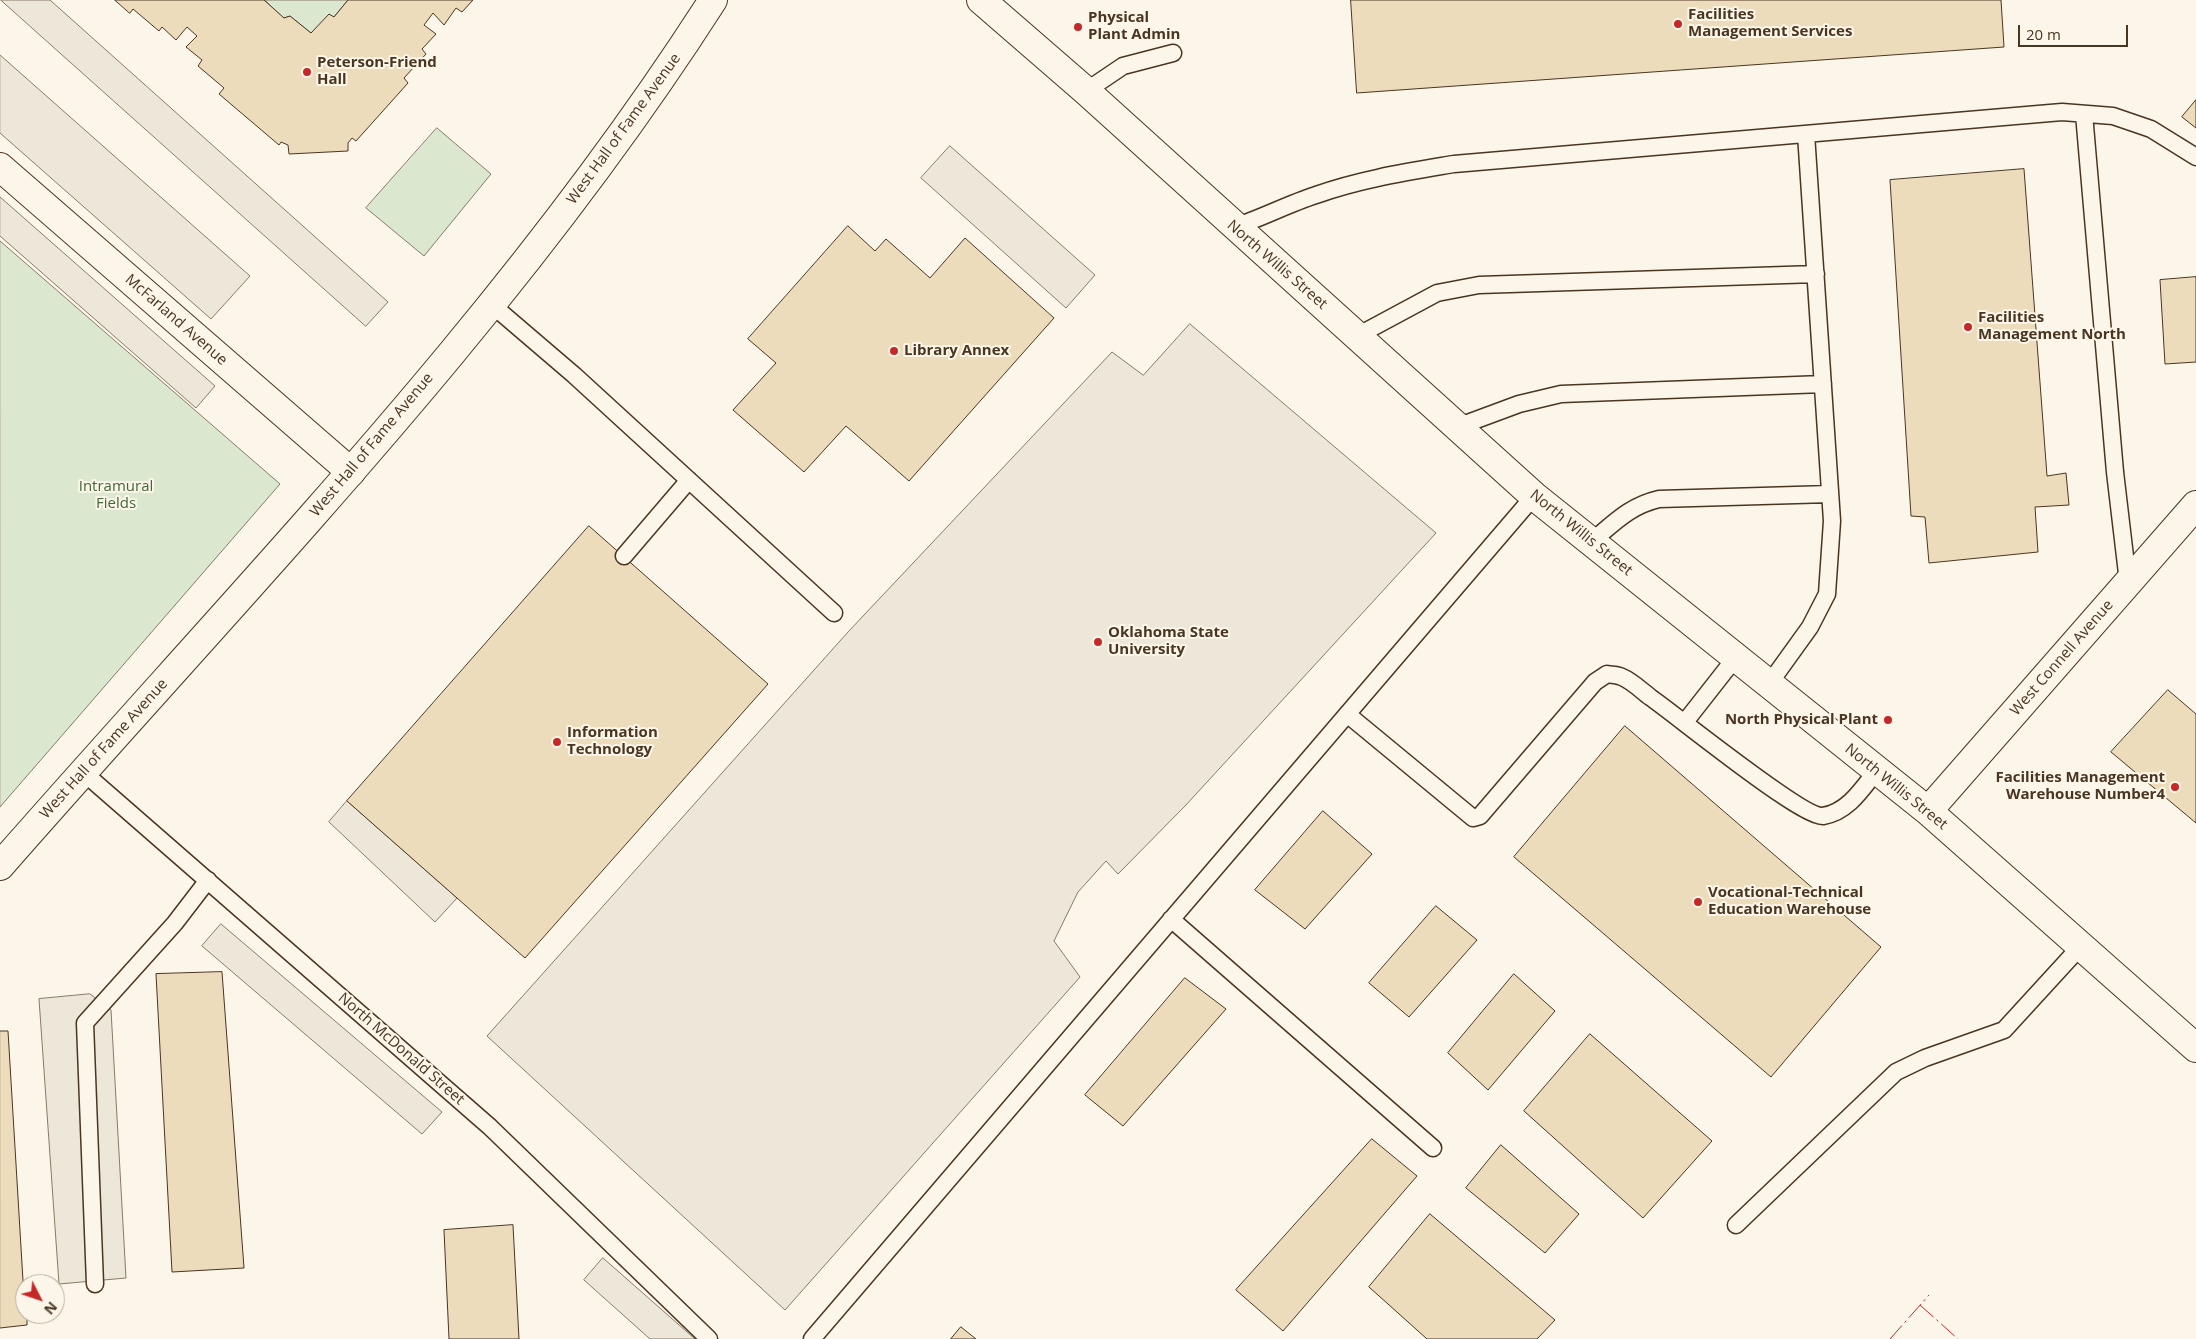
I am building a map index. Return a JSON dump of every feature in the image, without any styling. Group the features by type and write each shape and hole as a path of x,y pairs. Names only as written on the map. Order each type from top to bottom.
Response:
{"street":[{"name":"West Hall of Fame Avenue","path":"0,866 351,472 491,304 584,186 664,77 713,0"},
{"name":"North Willis Street","path":"981,0 1086,91 1234,227 1534,496 1928,811 2196,1048"},
{"name":"McFarland Avenue","path":"0,167 351,472"},
{"name":"West Connell Avenue","path":"1928,811 2196,505"}],"lane":[{"path":"1086,91 1123,66 1173,53"},
{"path":"1234,227 1266,216 1314,195 1378,176 1445,165 2062,112 2113,116 2151,129 2196,157"},
{"path":"2084,114 2115,472 2128,582"},
{"path":"1768,684 1810,626 1827,594 1832,521 1806,134"},
{"path":"1357,336 1437,293 1479,286 1816,274"},
{"path":"491,304 574,375 834,613"},
{"path":"1457,427 1519,404 1561,394 1823,384"},
{"path":"624,556 689,480"},
{"path":"1591,542 1628,511 1642,503 1660,499 1830,494"},
{"path":"812,1339 1534,496"},
{"path":"1685,722 1736,657"},
{"path":"1347,714 1473,818 1480,816 1595,682 1607,674 1623,677 1685,722 1774,792 1802,809 1821,816 1848,806 1877,770"},
{"name":"North McDonald Street","path":"82,772 490,1128 709,1339"},
{"path":"95,1284 84,1023 175,923 208,880"},
{"path":"1171,919 1433,1148"},
{"path":"1736,1225 1841,1127 1896,1072 1925,1058 2004,1030 2080,947"}],"green space":[{"path":"265,0 348,0 334,17 311,33 290,16 284,18"},
{"path":"437,128 491,174 424,256 366,208"},
{"name":"Intramural Fields","path":"0,241 280,484 0,807"}],"shaded area":[{"path":"1,0 50,0 388,302 366,326"},
{"path":"0,55 250,276 211,319 0,133"},
{"path":"950,146 1095,275 1066,308 921,178"},
{"path":"0,197 215,386 196,408 0,236"},
{"path":"1190,324 1436,533 1185,806 1118,874 1106,861 1078,892 1054,941 1080,977 785,1310 487,1036 848,632 1112,352 1143,375"},
{"path":"347,801 457,898 435,922 329,822"},
{"path":"221,924 442,1112 422,1134 202,946"},
{"path":"90,994 111,1010 126,1278 65,1283 65,1274 58,1274 39,999"},
{"path":"603,1258 695,1339 650,1339 584,1280"}],"building":[{"name":"Peterson-Friend Hall","path":"115,0 264,0 284,18 290,16 311,33 329,14 334,17 348,0 473,0 462,12 456,8 444,25 433,13 424,25 436,34 422,49 426,54 404,78 408,83 356,141 352,138 348,143 348,151 289,154 288,145 281,142 279,145 219,94 224,88 198,66 202,60 186,47 197,36 187,27 176,40 162,27 159,31 133,9 130,13"},
{"name":"Facilities Management Services","path":"1351,0 2001,0 2004,47 1357,93"},
{"path":"2196,100 2196,128 2182,117"},
{"name":"Facilities Management North","path":"2024,169 2047,476 2066,473 2069,505 2035,507 2038,552 1929,563 1925,517 1911,516 1890,180"},
{"name":"Library Annex","path":"848,226 875,251 886,239 930,278 965,238 1054,318 909,481 846,426 804,472 733,410 776,363 748,339"},
{"path":"2196,277 2196,362 2165,364 2160,280"},
{"name":"Information Technology","path":"589,526 768,684 525,958 347,801"},
{"name":"Facilities Management Warehouse Number4","path":"2168,690 2196,714 2196,823 2111,752"},
{"name":"Vocational-Technical Education Warehouse","path":"1625,726 1881,947 1771,1077 1514,857"},
{"path":"1323,811 1372,854 1305,929 1255,890"},
{"path":"1436,906 1477,940 1409,1017 1369,983"},
{"path":"222,972 244,1268 172,1272 156,974"},
{"path":"1514,974 1555,1011 1488,1090 1448,1053"},
{"path":"1185,978 1226,1009 1123,1126 1085,1095"},
{"path":"0,1031 8,1031 23,1274 15,1274 15,1324 27,1325 0,1328"},
{"path":"1590,1034 1712,1141 1643,1218 1524,1111"},
{"path":"1372,1139 1417,1176 1283,1331 1236,1290"},
{"path":"1501,1145 1579,1214 1545,1253 1466,1188"},
{"path":"1430,1214 1555,1320 1537,1339 1427,1339 1369,1287"},
{"path":"513,1225 519,1339 449,1339 444,1230"},
{"path":"961,1327 976,1339 951,1339"}],"power":[{"path":"1890,1339 1929,1295"},
{"path":"1920,1305 1958,1339"}],"place":[{"name":"Facilities Management Services","path":"1678,24"},
{"name":"Physical Plant Admin","path":"1078,27"},
{"name":"Peterson-Friend Hall","path":"307,72"},
{"name":"Facilities Management North","path":"1968,327"},
{"name":"Library Annex","path":"894,351"},
{"name":"Oklahoma State University","path":"1098,642"},
{"name":"North Physical Plant","path":"1888,720"},
{"name":"Information Technology","path":"557,742"},
{"name":"Facilities Management Warehouse Number4","path":"2175,787"},
{"name":"Vocational-Technical Education Warehouse","path":"1698,902"}]}
